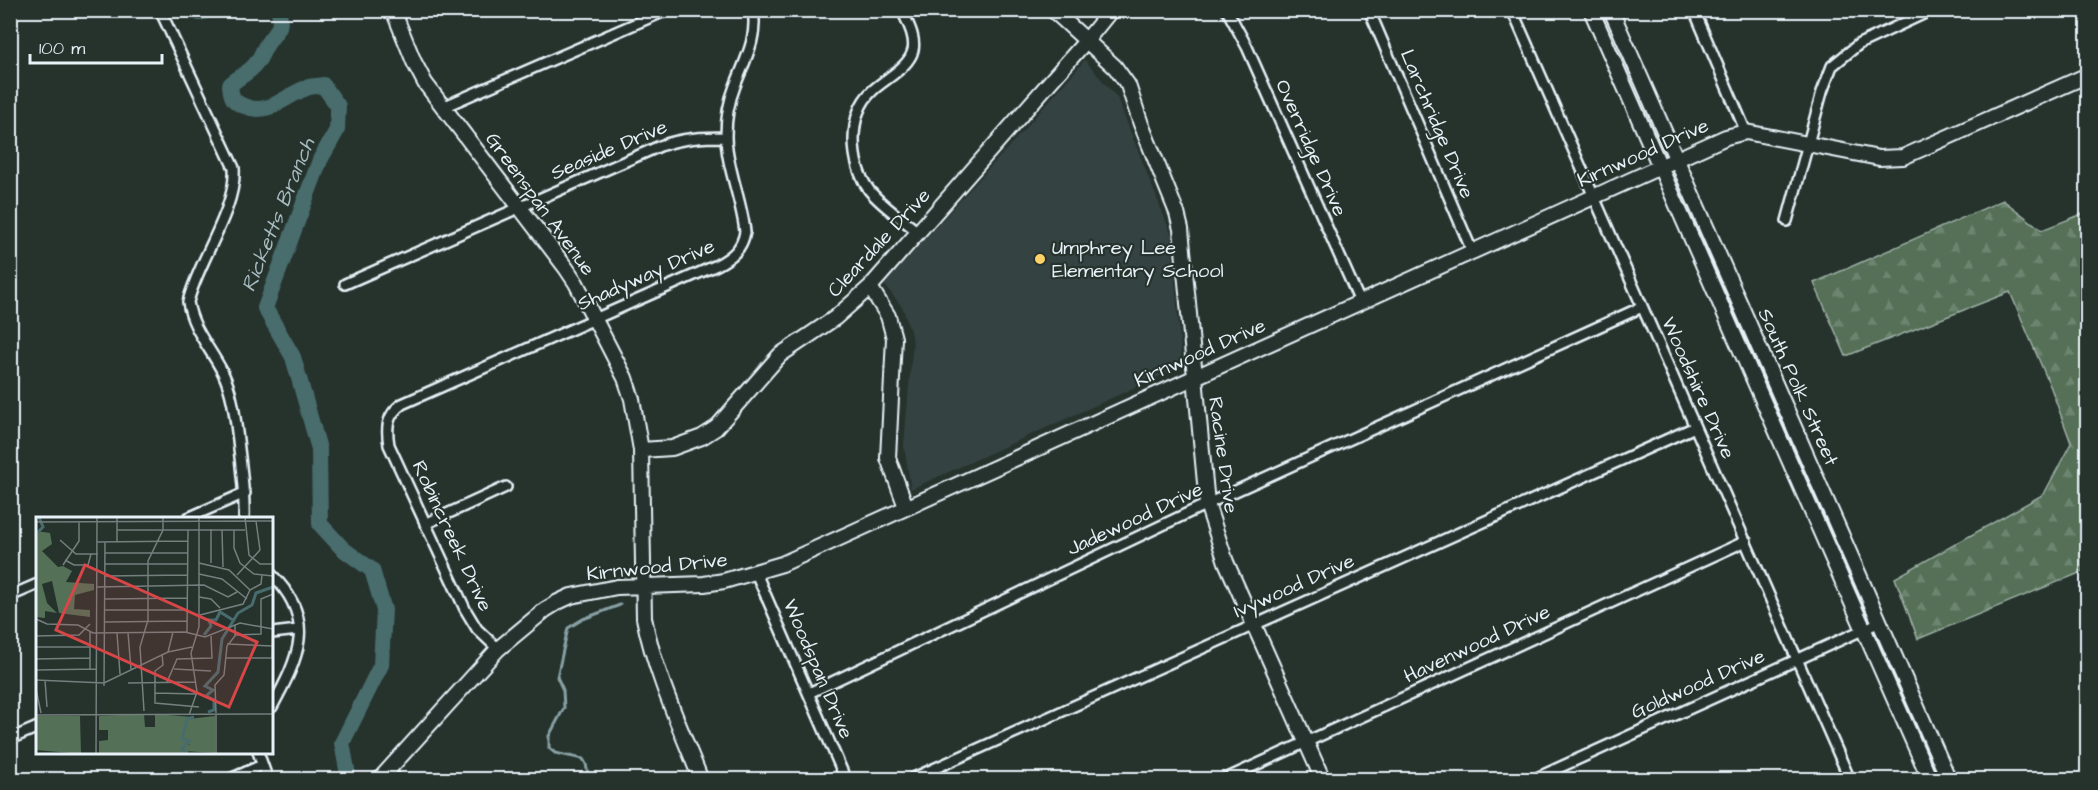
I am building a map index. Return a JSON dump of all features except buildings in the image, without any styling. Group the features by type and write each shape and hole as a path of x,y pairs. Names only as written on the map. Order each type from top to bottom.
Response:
{"street":[{"path":"160,10 234,168 235,178 230,200 188,302 196,328 223,373 230,390 245,493 244,517"},
{"name":"Greenspan Avenue","path":"393,10 414,62 443,107 566,268 625,378 632,399 641,450 644,618 662,679 701,780"},
{"path":"443,107 667,10"},
{"name":"Shadyway Drive","path":"387,431 391,415 402,404 726,261 735,253 743,243 744,219 726,137 728,111 734,88 747,58 756,26 753,10"},
{"path":"902,10 914,47 910,57 870,93 857,116 854,133 858,163 871,193 918,232"},
{"name":"Racine Drive","path":"1053,10 1115,67 1128,85 1141,124 1177,213 1182,240 1208,504 1226,562 1323,780"},
{"name":"Cleardale Drive","path":"641,450 681,446 716,428 780,355 835,318 870,287 1111,10"},
{"name":"Overridge Drive","path":"1227,10 1246,47 1360,302"},
{"name":"Larchridge Drive","path":"1368,10 1472,251"},
{"name":"Woodshire Drive","path":"1512,10 1746,541 1848,779"},
{"name":"South Polk Street","path":"1591,10 1930,780"},
{"name":"South Polk Street","path":"1611,10 1948,776"},
{"path":"1694,10 1746,132"},
{"path":"1787,221 1807,143 1832,66 1859,44 1932,10"},
{"name":"Kirnwood Drive","path":"388,776 498,649 545,610 571,597 606,589 704,584 736,579 782,564 1711,142 1746,132 1880,158 1903,157 2088,75"},
{"name":"Seaside Drive","path":"345,284 676,140 726,137"},
{"path":"870,287 888,316 894,338 887,439 888,459 906,507"},
{"name":"Jadewood Drive","path":"809,693 1208,504 1642,307"},
{"path":"1753,378 1770,372"},
{"name":"Ivywood Drive","path":"909,780 1695,427"},
{"name":"Robincreek Drive","path":"387,431 389,445 465,609 477,629 498,649"},
{"path":"425,524 506,487"},
{"path":"192,517 245,493"},
{"name":"Havenwood Drive","path":"1223,780 1746,541"},
{"name":"Woodspan Drive","path":"756,573 846,780"},
{"path":"273,576 288,593 297,612 300,642 296,660 273,705"},
{"path":"10,596 36,585"},
{"name":"Goldwood Drive","path":"1532,780 1880,622"},
{"path":"273,633 298,630"},
{"path":"10,739 36,728"},
{"path":"258,754 268,780"},
{"path":"228,780 262,765"},
{"path":"1930,780 1948,776"}],"shaded area":[{"name":"Umphrey Lee Elementary School","path":"1085,60 1117,98 1171,234 1182,366 911,489 904,445 913,341 903,308 884,284"}],"green space":[{"path":"2003,200 2042,230 2087,212 2087,570 1918,639 1895,578 2044,494 2071,443 2051,388 2010,292 1846,356 1814,283"}],"waterway":[{"name":"Ricketts Branch","path":"192,10 199,13 209,10"},
{"name":"Ricketts Branch","path":"279,10 278,29 257,62 230,85 235,101 253,109 270,107 301,90 323,85 338,106 337,130 320,160 265,308 293,357 319,449 320,524 343,549 372,570 384,610 381,665 342,743 349,780"},
{"path":"589,780 583,759 555,753 549,748 549,736 564,708 563,690 557,677 568,628 583,619 620,605"}],"place":[{"name":"Umphrey Lee Elementary School","path":"1040,259"}]}
